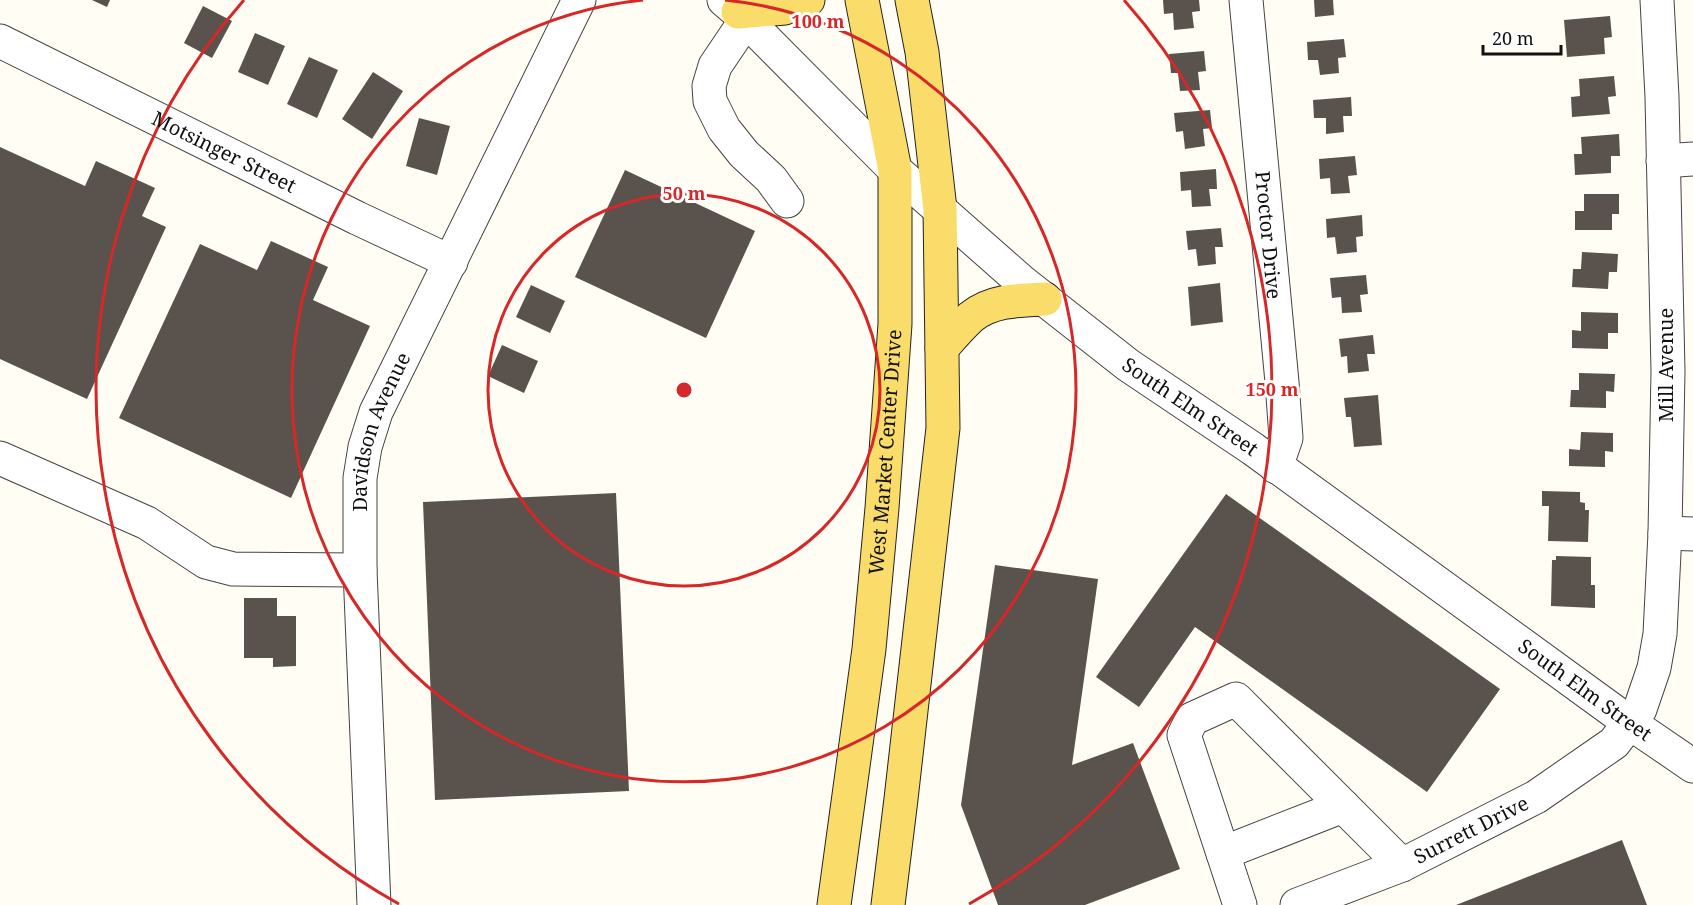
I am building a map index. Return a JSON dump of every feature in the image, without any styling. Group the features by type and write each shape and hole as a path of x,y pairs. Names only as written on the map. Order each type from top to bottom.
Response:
{"main road":[{"path":"736,11 785,8 808,0"},
{"name":"West Market Center Drive","path":"834,905 869,649 895,324 895,170 862,0"},
{"path":"888,905 943,428 940,209 922,52 912,0"},
{"path":"942,348 972,316 995,304 1045,300"}],"street":[{"name":"Davidson Avenue","path":"374,905 360,570 360,478 365,447 376,412 579,0"},
{"name":"Proctor Drive","path":"1246,0 1284,404 1286,438 1276,467"},
{"name":"Mill Avenue","path":"1630,723 1640,710 1654,668 1679,533 1678,160 1657,0"},
{"name":"South Elm Street","path":"736,11 895,170 1045,300 1128,365 1253,449 1630,723 1693,766"},
{"path":"736,11 709,86 710,101 724,129 744,154 771,179 786,201"},
{"name":"Motsinger Street","path":"0,41 357,218 451,262"},
{"path":"0,458 147,523 206,562 234,569 360,570"},
{"path":"1240,905 1184,735 1192,719 1236,699 1402,865"},
{"name":"Surrett Drive","path":"1297,905 1402,865 1536,797 1614,743 1630,723"},
{"path":"1223,853 1343,806"}],"building":[{"path":"92,0 110,0 107,7"},
{"path":"1163,0 1199,0 1200,11 1192,12 1194,28 1174,30 1173,13 1164,14"},
{"path":"1314,0 1333,0 1334,15 1315,17"},
{"path":"203,6 232,21 212,58 184,43"},
{"path":"1610,16 1612,37 1604,38 1605,54 1567,57 1564,20"},
{"path":"255,33 285,46 268,85 238,72"},
{"path":"1344,39 1346,57 1338,58 1339,73 1320,75 1318,60 1308,60 1307,42"},
{"path":"1204,51 1206,71 1198,72 1200,90 1180,91 1178,73 1171,73 1169,54"},
{"path":"309,57 338,70 317,118 287,104"},
{"path":"373,72 403,91 372,139 342,119"},
{"path":"1614,76 1616,96 1608,97 1610,114 1572,117 1571,97 1580,96 1579,79"},
{"path":"1351,97 1352,116 1343,116 1344,132 1326,134 1326,118 1314,118 1313,100"},
{"path":"1210,110 1212,128 1203,129 1205,146 1185,149 1183,131 1176,132 1174,113"},
{"path":"419,118 450,126 437,175 406,166"},
{"path":"1619,134 1620,156 1611,156 1611,173 1575,175 1574,154 1582,154 1581,137"},
{"path":"0,147 85,186 96,161 155,188 142,216 166,227 87,399 0,359"},
{"path":"1355,156 1357,175 1348,176 1350,193 1331,194 1330,178 1320,179 1319,159"},
{"path":"1216,169 1217,189 1209,189 1211,206 1192,207 1191,190 1181,191 1180,172"},
{"path":"625,170 755,231 706,338 575,277"},
{"path":"1584,194 1619,194 1619,214 1612,214 1612,230 1575,230 1575,211 1584,211"},
{"path":"1362,215 1363,236 1356,237 1357,252 1337,254 1335,237 1327,238 1326,219"},
{"path":"1221,228 1223,247 1215,247 1216,264 1198,266 1196,249 1188,250 1186,231"},
{"path":"271,241 328,267 313,300 370,326 291,498 119,418 200,244 257,270"},
{"path":"1582,252 1618,254 1617,272 1609,272 1608,289 1572,287 1573,269 1581,269"},
{"path":"1366,275 1368,294 1360,295 1362,312 1342,313 1341,297 1332,298 1330,278"},
{"path":"1220,283 1223,322 1191,326 1188,287"},
{"path":"531,285 565,301 550,333 516,317"},
{"path":"1581,312 1618,313 1618,333 1608,333 1608,349 1572,348 1572,330 1581,331"},
{"path":"1373,335 1375,354 1367,354 1369,371 1348,373 1347,356 1341,357 1339,339"},
{"path":"502,345 538,361 524,393 488,376"},
{"path":"1579,373 1615,374 1614,392 1606,391 1606,408 1570,407 1571,390 1579,390"},
{"path":"1378,395 1382,445 1354,447 1351,417 1346,417 1344,398"},
{"path":"1581,432 1613,433 1613,452 1605,451 1605,467 1569,466 1569,449 1580,450"},
{"path":"1542,491 1580,492 1580,502 1585,503 1585,510 1589,510 1588,542 1548,541 1549,506 1542,506"},
{"path":"616,493 629,791 435,800 423,502"},
{"path":"1226,494 1500,689 1427,792 1195,627 1139,707 1096,677"},
{"path":"1556,556 1591,557 1591,585 1595,585 1595,608 1551,606 1552,560 1556,560"},
{"path":"995,565 1098,579 1072,765 1133,743 1180,869 1085,905 998,905 961,805"},
{"path":"244,598 277,598 277,616 296,616 296,666 273,667 273,658 244,658"},
{"path":"1622,840 1647,905 1456,905"}]}
